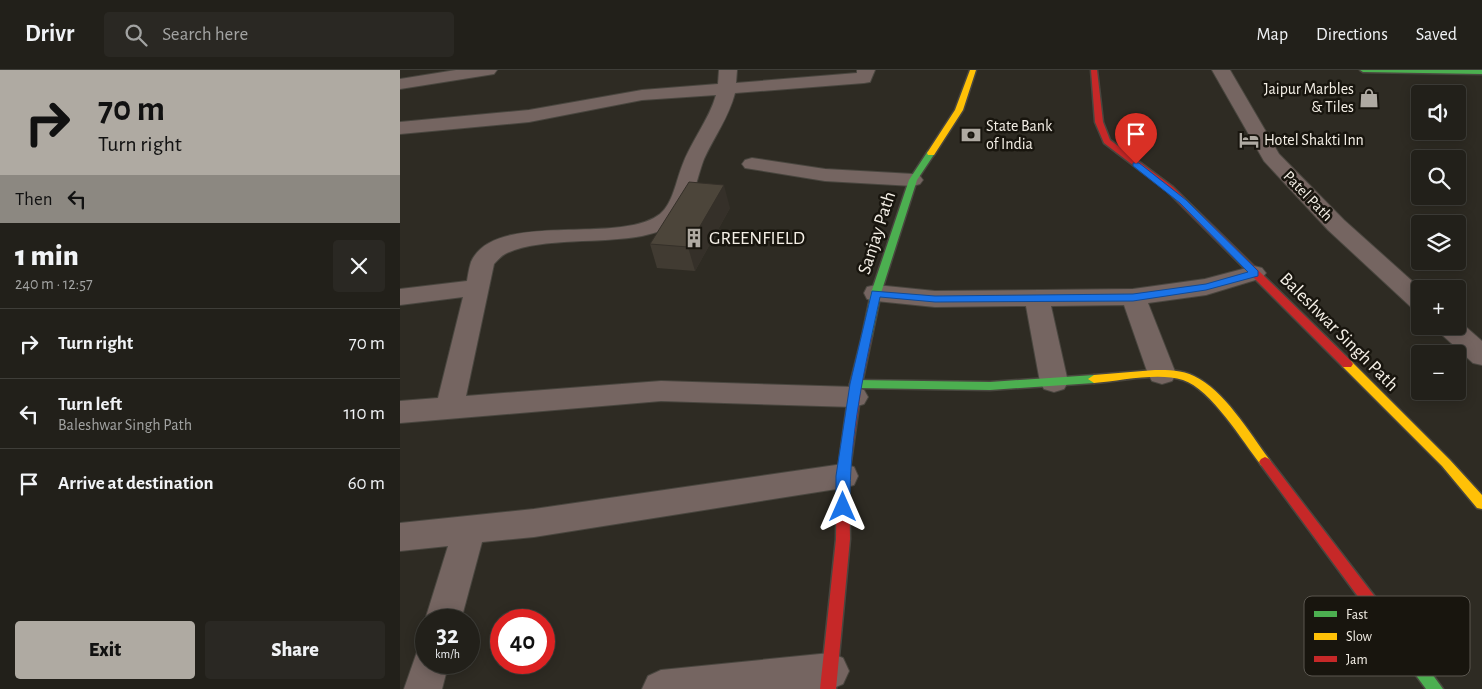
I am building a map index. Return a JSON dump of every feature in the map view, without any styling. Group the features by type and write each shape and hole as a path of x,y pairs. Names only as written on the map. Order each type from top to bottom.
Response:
{"street":[{"path":"400,84 488,70"},
{"path":"400,128 529,116 727,79 864,78 866,70"},
{"name":"Sanjay Path","path":"829,680 843,539 843,476 855,390 876,293 913,180 959,110 973,70"},
{"name":"Baleshwar Singh Path","path":"1094,70 1099,122 1107,141 1170,189 1446,463 1482,504"},
{"name":"Patel Path","path":"1221,70 1271,157 1336,225 1411,293"},
{"path":"1363,70 1482,72"},
{"path":"450,406 483,262 487,254 496,247 515,241 627,231 651,226 666,220 677,208 694,160 725,97 727,79"},
{"path":"752,164 824,175 913,180"},
{"path":"876,293 935,299 1133,297 1206,287 1254,273"},
{"path":"400,297 477,287"},
{"path":"1133,297 1162,374"},
{"path":"1036,298 1054,382"},
{"path":"1458,335 1482,356"},
{"path":"400,412 450,406 661,391 855,390 990,386 1162,374 1188,378 1210,392 1307,515 1367,596"},
{"path":"400,538 534,523 843,476"},
{"path":"446,609 469,530"},
{"path":"423,689 427,674"},
{"path":"1425,676 1435,689"},
{"path":"660,689 829,680"}],"building":[{"path":"689,182 724,185 688,247 650,244"}],"traffic: fast":[{"path":"1363,70 1482,72"},
{"path":"867,336 876,293 913,180 931,153"},
{"path":"856,384 990,386 1094,379"},
{"path":"1425,676 1435,689"}],"traffic: slow":[{"path":"931,153 959,110 973,70"},
{"path":"1347,364 1446,463 1482,504"},
{"path":"1094,379 1155,374 1179,375 1189,378 1210,393 1220,404 1265,462"}],"traffic: jam":[{"path":"1094,70 1099,122 1107,141 1170,189 1347,364"},
{"path":"828,689 843,539 843,476 856,384 867,336"},
{"path":"1265,462 1366,596"}],"place":[{"name":"Jaipur Marbles & Tiles","path":"1369,98"},
{"name":"State Bank of India","path":"971,135"},
{"name":"Hotel Shakti Inn","path":"1249,140"},
{"name":"GREENFIELD","path":"694,238"}],"route":[{"path":"843,507 843,476 856,384 876,293 935,299 1133,297 1206,287 1254,273 1170,189 1136,164"}]}
